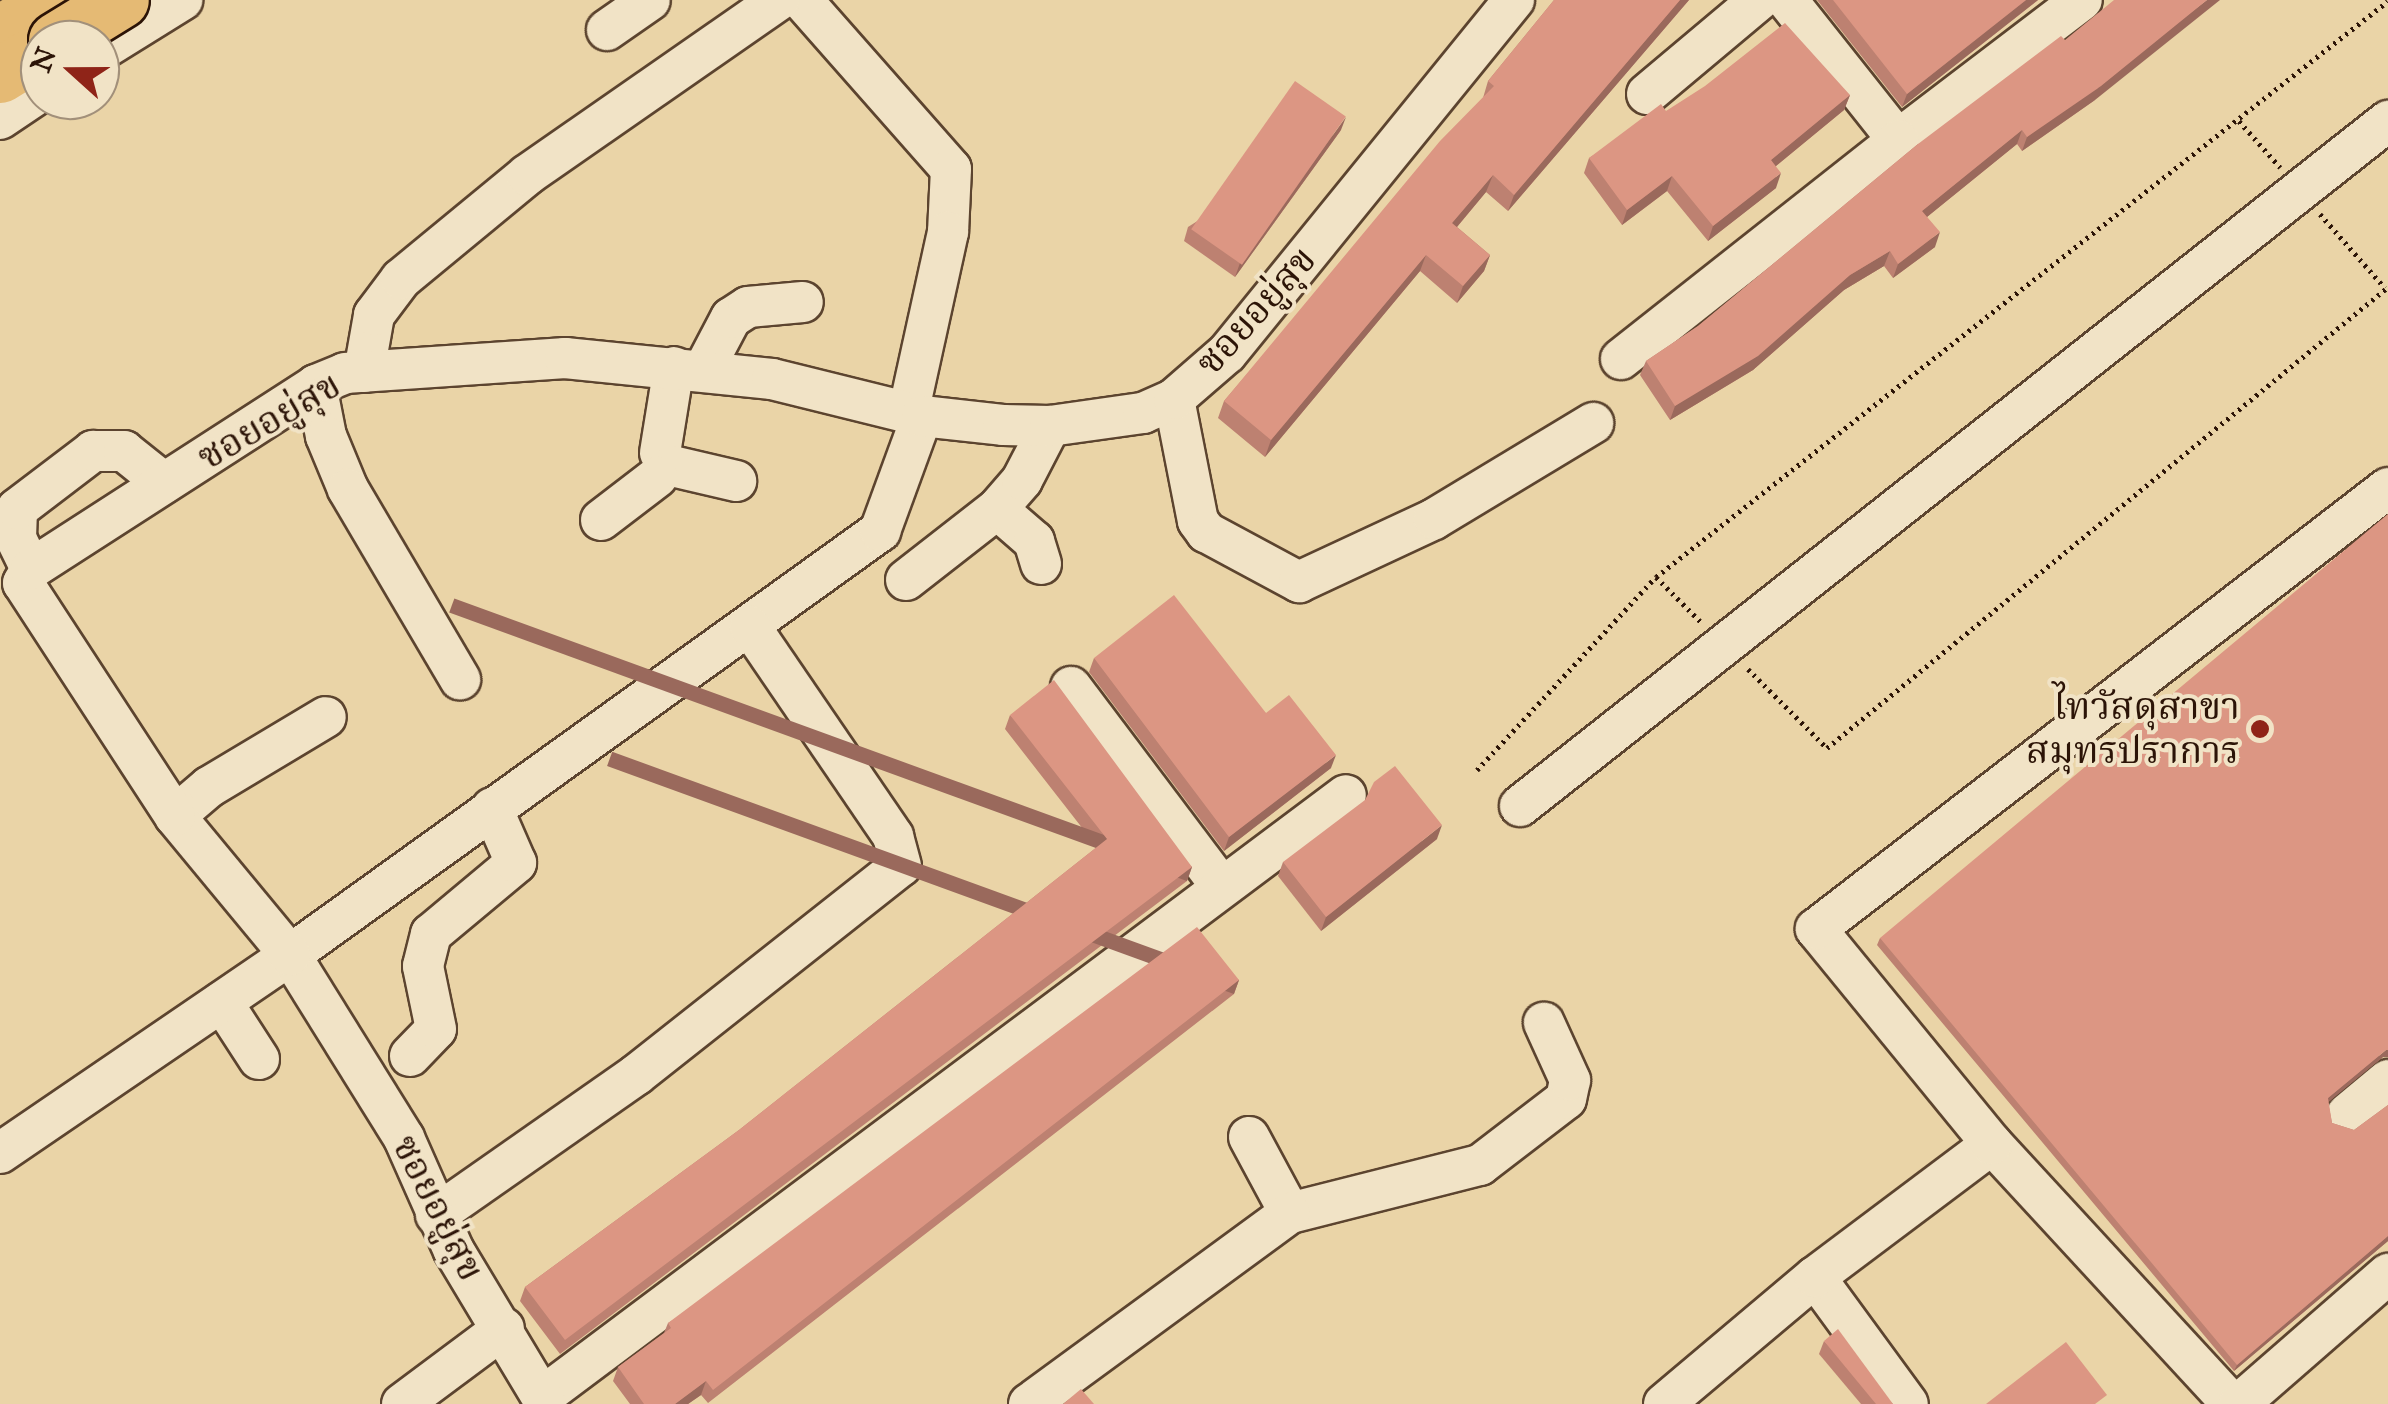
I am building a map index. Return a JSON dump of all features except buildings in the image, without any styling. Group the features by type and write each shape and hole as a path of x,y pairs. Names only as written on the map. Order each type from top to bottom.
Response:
{"highway":[{"path":"0,33 56,0"},
{"path":"88,20 120,0"}],"street":[{"path":"120,39 182,0"},
{"path":"606,30 650,0"},
{"path":"364,372 374,314 401,279 527,176 779,0"},
{"path":"0,1153 290,955 880,530 916,413 948,232 951,169 802,0"},
{"name":"ซอยอยู่สุข","path":"544,1400 436,1215 404,1138 290,955 176,816 18,584 164,483 316,386 364,372 565,358 772,379 916,413 1050,426 1143,413 1174,398 1227,353 1514,0"},
{"path":"1647,94 1758,0"},
{"path":"1787,0 1898,140"},
{"path":"1621,359 2082,0"},
{"path":"1520,806 2388,120"},
{"path":"601,520 663,466 688,369 731,318 748,307 803,302"},
{"path":"316,386 326,436 348,489 460,679"},
{"path":"1174,398 1198,521 1206,532 1299,582 1434,518 1593,423"},
{"path":"906,580 996,509 1022,480 1050,426"},
{"path":"18,584 17,509 93,451 124,451 164,483"},
{"path":"663,466 736,481"},
{"path":"2388,488 1816,929 1992,1144 2236,1404 2388,1274"},
{"path":"996,509 1034,541 1042,564"},
{"path":"436,1215 636,1075 901,866 893,836 750,626"},
{"path":"1071,687 1220,885"},
{"path":"176,816 209,787 326,717"},
{"path":"544,1400 1220,885 1346,796"},
{"path":"410,1056 436,1029 423,966 432,934 516,863 492,808"},
{"path":"222,1002 259,1059"},
{"path":"1029,1404 1290,1213 1445,1177 1496,1153 1569,1090 1544,1023"},
{"path":"2347,1114 2388,1080"},
{"path":"1249,1137 1290,1213"},
{"path":"1664,1404 1815,1277 1992,1144"},
{"path":"1815,1277 1908,1404"},
{"path":"402,1404 504,1328"}],"path":[{"path":"1477,770 1656,577 2388,1"},
{"path":"1735,656 1826,748 2388,287"},
{"path":"1656,577 1709,630"}],"place":[{"name":"ไทวัสดุสาขา สมุทรปราการ","path":"2260,729"}]}
